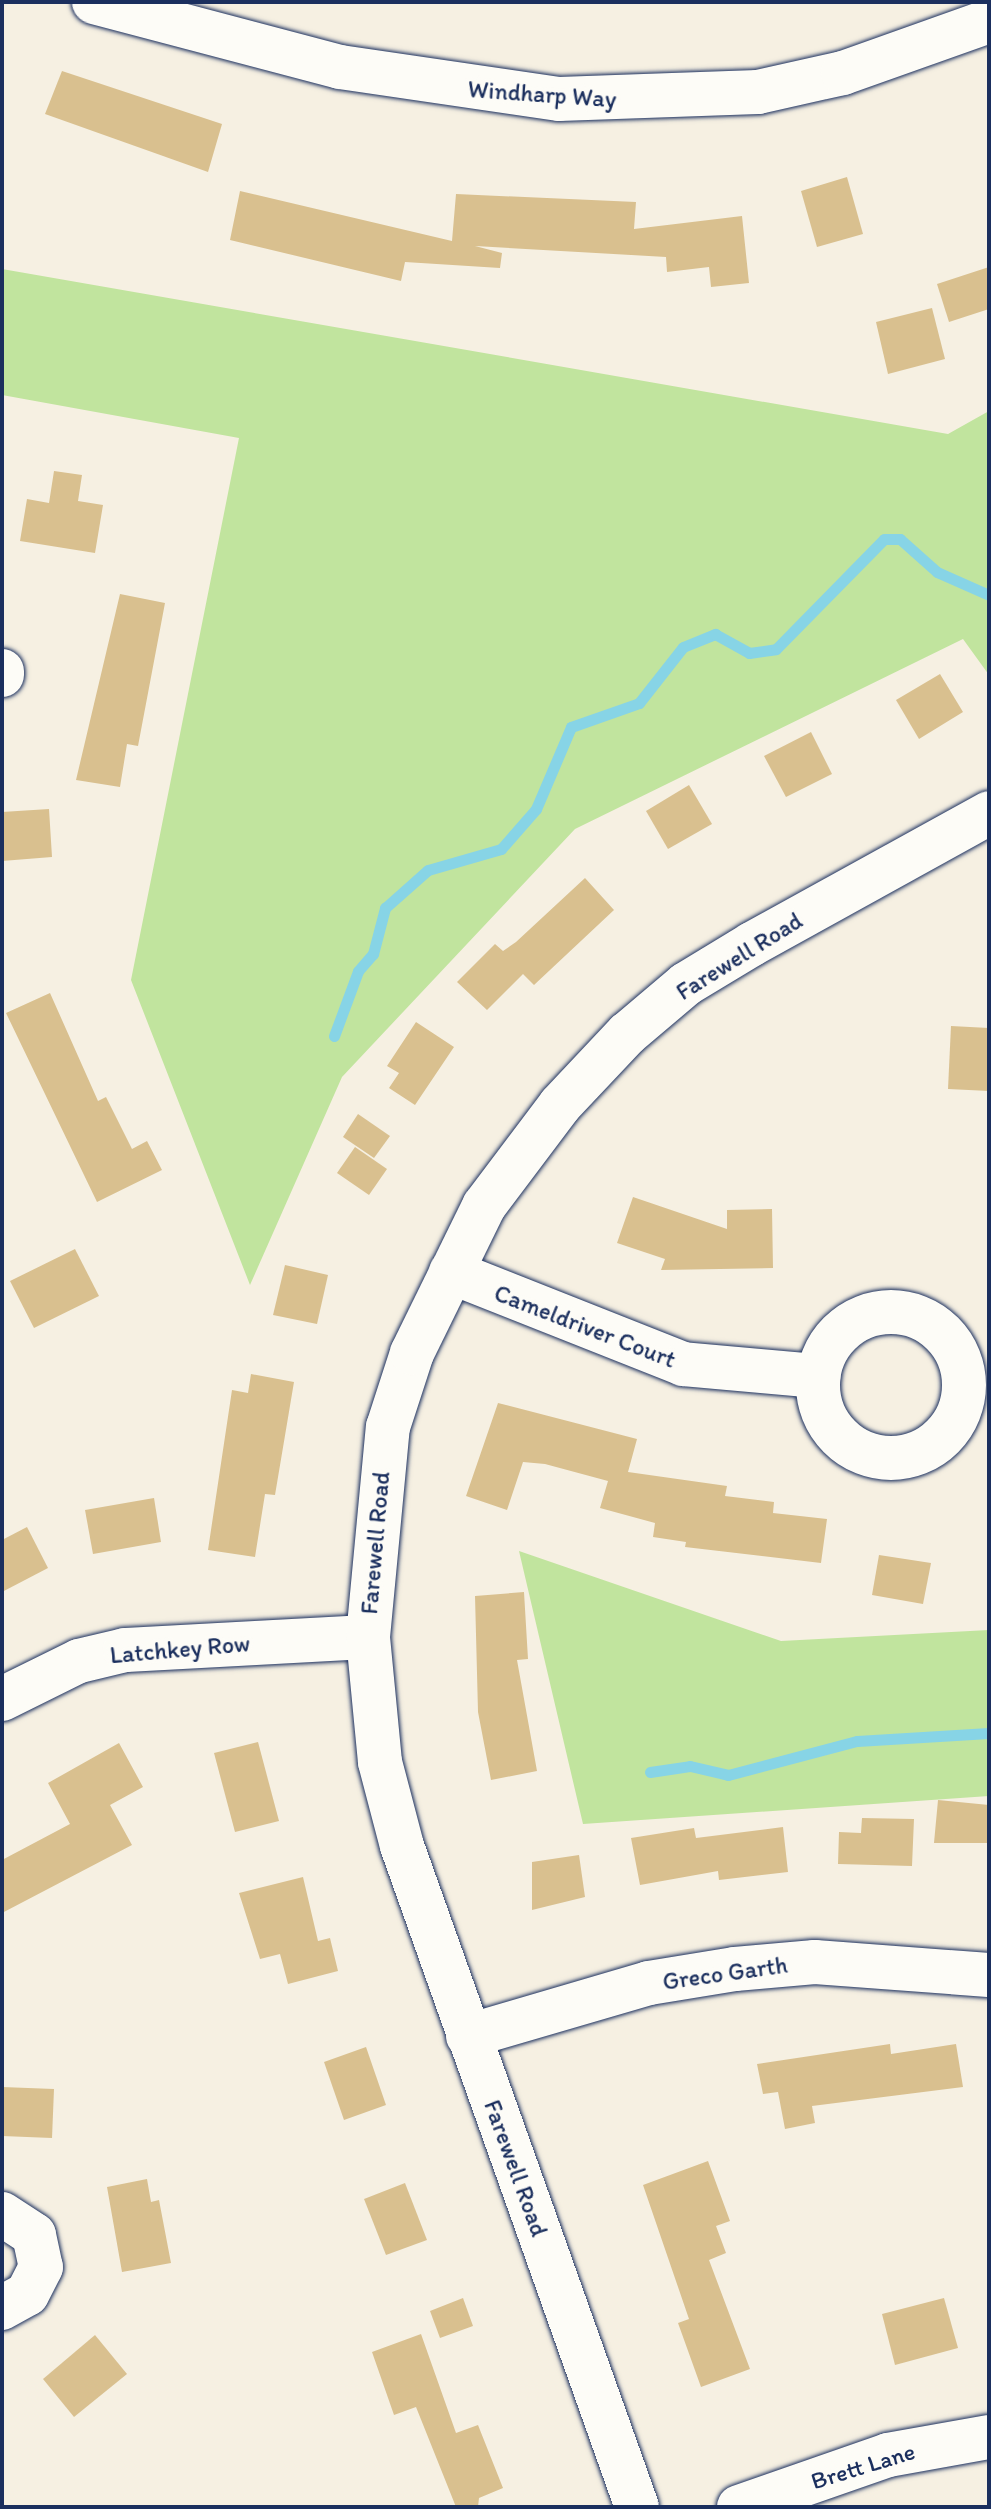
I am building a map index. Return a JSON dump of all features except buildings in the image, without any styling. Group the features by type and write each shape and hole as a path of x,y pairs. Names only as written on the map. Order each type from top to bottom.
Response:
{"street":[{"name":"Windharp Way","path":"111,5 340,67 574,100 758,92 871,65 989,21"},
{"name":"Farewell Road","path":"637,2507 468,2036 380,1762 368,1637 388,1427 451,1272 484,1206 532,1139 627,1034 686,984 989,813"},
{"name":"Cameldriver Court","path":"451,1272 683,1364 818,1376"},
{"name":"Latchkey Row","path":"2,1699 79,1661 125,1650 368,1637"},
{"name":"Greco Garth","path":"468,2036 649,1983 735,1969 815,1962 989,1975"},
{"path":"2,2214 34,2235 41,2267 27,2294 2,2308"},
{"name":"Brett Lane","path":"739,2507 888,2455 989,2437"}],"green space":[{"path":"2,269 948,434 989,411 989,675 963,639 575,829 342,1077 250,1285 131,980 239,438 2,395"},
{"path":"519,1551 781,1641 989,1630 989,1796 583,1824"}],"waterway":[{"path":"334,1036 358,971 373,954 385,908 428,870 501,849 536,809 571,727 639,703 683,647 715,634 749,653 776,649 884,539 900,539 937,572 989,595"},
{"path":"650,1772 690,1766 728,1775 857,1741 989,1733"}]}
